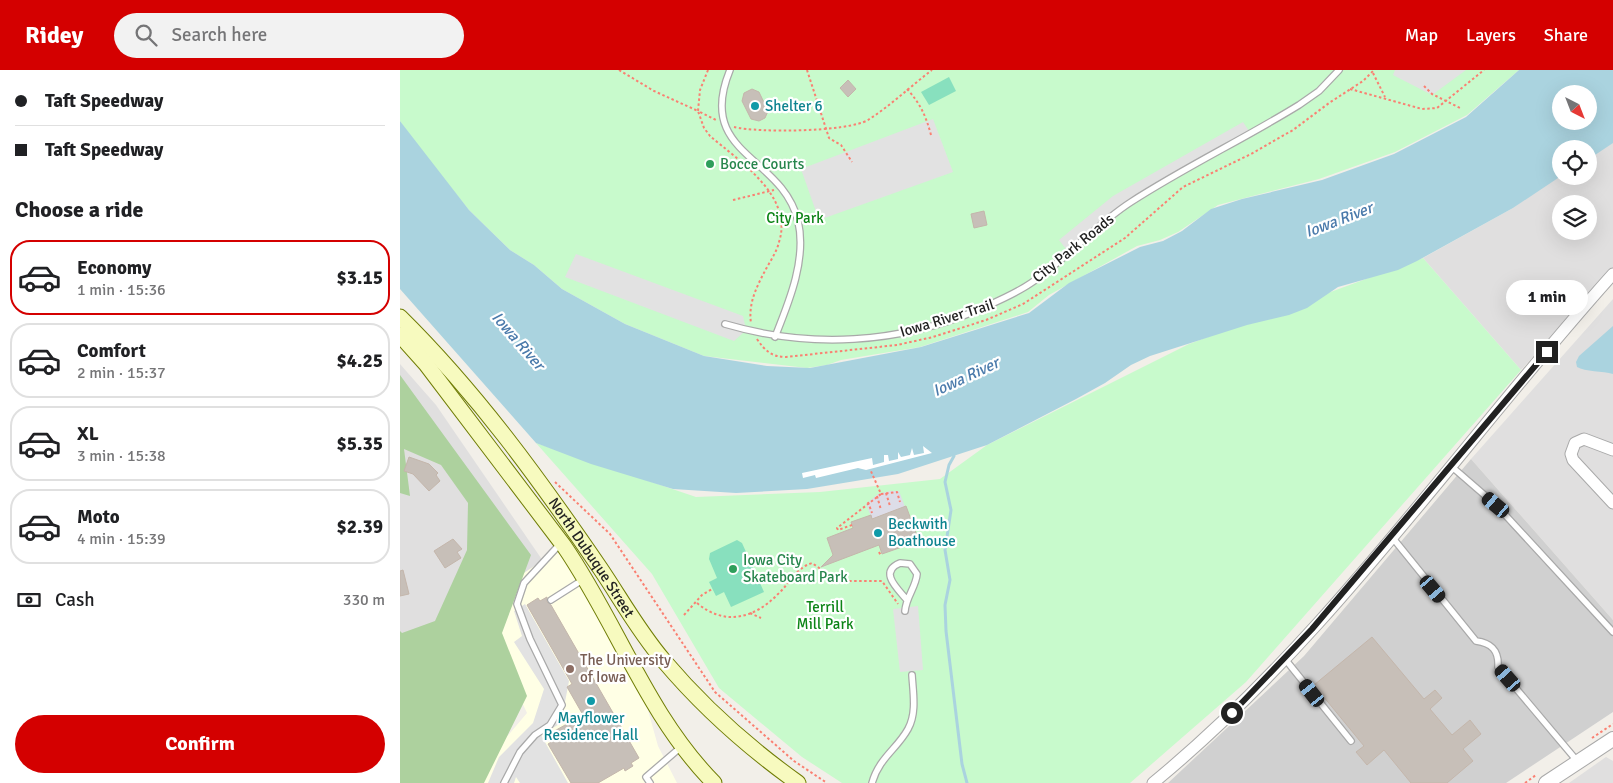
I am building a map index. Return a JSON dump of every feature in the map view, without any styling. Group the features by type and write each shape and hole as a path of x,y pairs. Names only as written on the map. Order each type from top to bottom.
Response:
{"main road":[{"name":"North Dubuque Street","path":"400,317 433,350 510,441 600,568 630,617 664,661 700,700 744,741 798,783"},
{"name":"North Dubuque Street","path":"400,335 426,364 503,462 561,542 585,578 640,682 681,747 714,783"}],"street":[{"path":"1153,783 1197,746 1284,659 1392,536 1613,274"},
{"path":"1613,450 1584,439 1575,443 1571,454 1573,460 1613,503"},
{"path":"1546,783 1578,762 1610,745"}],"lane":[{"path":"730,70 722,95 725,124 740,150 766,170 782,187 793,207 798,222 799,261 775,336"},
{"name":"City Park Roads","path":"725,324 775,336 850,339 920,331 948,322 1009,296 1058,263 1091,232 1130,202 1292,110 1319,91 1339,70"},
{"path":"1450,466 1496,505 1613,632"},
{"path":"1392,536 1476,641 1492,646 1496,651 1498,667 1578,762"},
{"path":"504,783 520,752 536,734 550,725 562,704 530,639 517,604 524,583 561,542"},
{"path":"905,610 917,574 910,564 900,563 891,570 889,576 907,600"},
{"path":"551,600 585,578"},
{"path":"1284,659 1351,741"},
{"path":"872,783 882,759 909,728 914,710 912,675"},
{"path":"650,783 646,777 681,747"}],"path":[{"path":"619,70 654,91 725,124 751,131 854,126 868,120 932,70"},
{"path":"708,70 700,90 698,111 704,128 710,136 758,178 776,203 782,225 780,241 756,287 752,302 753,331"},
{"path":"807,70 829,138 841,145 852,162"},
{"path":"1350,89 1386,97 1422,109 1437,108 1448,102 1484,70"},
{"path":"1373,71 1386,97"},
{"name":"Iowa River Trail","path":"753,331 766,351 774,357 792,357 897,345 933,337 986,320 1023,304 1060,281 1125,238 1183,187 1252,154 1285,135 1373,71"},
{"path":"1424,86 1432,94 1462,109"},
{"path":"907,89 926,115 931,134"},
{"path":"733,200 782,187"},
{"path":"870,469 881,494"},
{"path":"551,478 610,534 715,692 794,761 827,783"},
{"path":"852,525 838,530 837,528 868,502 881,494 897,492 900,502"},
{"path":"886,493 890,506"},
{"path":"877,496 881,510"},
{"path":"868,502 872,513"},
{"path":"696,603 710,614 722,618 750,613 778,595 803,566 812,563 832,577 845,581 882,581 905,610"},
{"path":"684,616 702,595 712,589"},
{"path":"750,613 762,618"}],"shaded area":[{"path":"1395,70 1466,70 1432,95 1393,75"},
{"path":"933,119 953,172 819,220 801,169"},
{"path":"1243,122 1251,134 1130,202 1069,253 1059,240 1113,196"},
{"path":"1613,134 1613,268 1521,370 1423,258 1513,208 1552,180 1552,185 1597,185 1597,146"},
{"path":"576,254 743,316 745,325 743,333 734,341 565,277"},
{"path":"1613,299 1613,620 1471,459"},
{"path":"400,364 436,405 543,561 524,574 400,644"},
{"path":"1471,459 1613,620 1613,712 1506,783 1168,783 1304,656"},
{"path":"899,491 905,507 872,519 866,504 878,494"},
{"name":"The University of Iowa","path":"564,546 640,682 658,746 677,783 476,783 488,759 527,713 490,634 512,581"},
{"path":"525,604 569,681 561,723 541,735 568,783 520,783 516,777 514,783 488,783 499,757 533,723 544,689 514,642 522,636 514,611"},
{"path":"918,606 923,670 900,672 893,609"},
{"path":"1606,757 1613,761 1613,783 1569,783"}],"green space":[{"name":"City Park","path":"400,70 1519,70 1467,115 1395,152 1319,179 1218,205 1178,232 1160,240 1137,246 1049,295 1028,312 920,347 841,360 827,365 807,368 704,356 625,324 562,289 534,265 510,250 469,210 417,146 400,121"},
{"path":"949,77 956,91 929,105 921,92"},
{"name":"Terrill Mill Park","path":"1423,258 1521,370 1246,682 1130,783 842,783 802,757 719,688 652,574 536,443 696,497 820,492 940,479 987,445 1189,344"},
{"path":"400,375 531,555 502,633 527,696 484,783 400,783 400,631 402,633 435,621 467,550 468,503 441,465 404,449 410,496 400,493"},
{"name":"Iowa City Skateboard Park","path":"737,540 742,543 764,592 731,607 724,592 716,596 709,582 717,578 709,559 710,553"}],"water":[{"name":"Iowa River","path":"1519,70 1613,70 1613,143 1597,154 1597,140 1552,140 1552,182 1513,208 1417,261 1398,270 1338,287 1307,308 1289,315 1247,325 1150,356 1131,365 1105,383 1076,399 987,445 898,474 807,489 736,493 673,489 591,464 536,443 400,289 400,121 469,210 510,250 534,265 562,289 625,324 704,356 767,366 810,368 921,347 1029,313 1069,283 1140,247 1163,241 1182,231 1211,209 1242,199 1322,180 1394,154 1466,117"},
{"path":"1613,326 1613,374 1577,367 1576,362 1579,356"}],"pier":[{"path":"923,446 932,453 866,470 858,468 816,478 815,475 803,478 802,473 872,458 873,465 884,462 884,455 888,455 889,461 898,459 898,452 901,457 910,455 912,448 914,455 924,453"}],"building":[{"path":"848,80 856,89 848,97 840,88"},
{"name":"Shelter 6","path":"752,89 759,92 768,111 765,118 759,121 751,119 742,101 744,93"},
{"path":"984,211 987,225 974,228 971,214"},
{"path":"409,457 429,464 438,473 436,475 440,481 429,491 413,474 404,471"},
{"name":"Beckwith Boathouse","path":"906,506 919,541 882,554 879,545 821,567 833,555 827,538 853,528 851,522 871,515 872,519"},
{"path":"453,539 462,549 457,552 461,558 445,568 434,551"},
{"path":"403,570 409,594 400,596 400,571"},
{"name":"Mayflower Residence Hall","path":"547,597 547,602 551,605 639,758 631,763 633,766 625,771 624,768 598,783 571,783 548,744 553,741 549,734 583,715 567,687 572,684 527,605 538,598 540,601"},
{"path":"1372,637 1424,699 1435,690 1442,698 1430,709 1452,735 1470,720 1481,734 1463,749 1473,761 1447,783 1411,783 1384,750 1367,765 1356,752 1364,746 1314,685"}],"waterway":[{"path":"954,456 949,465 945,482 951,510 945,550 950,580 945,605 946,631 962,764 967,783"}],"place":[{"name":"Shelter 6","path":"755,106"},
{"name":"Bocce Courts","path":"710,164"},
{"name":"Beckwith Boathouse","path":"878,533"},
{"name":"Iowa City Skateboard Park","path":"733,569"},
{"name":"The University of Iowa","path":"570,669"},
{"name":"Mayflower Residence Hall","path":"591,701"}],"route":[{"path":"1232,713 1273,672 1350,586 1547,352"}]}
